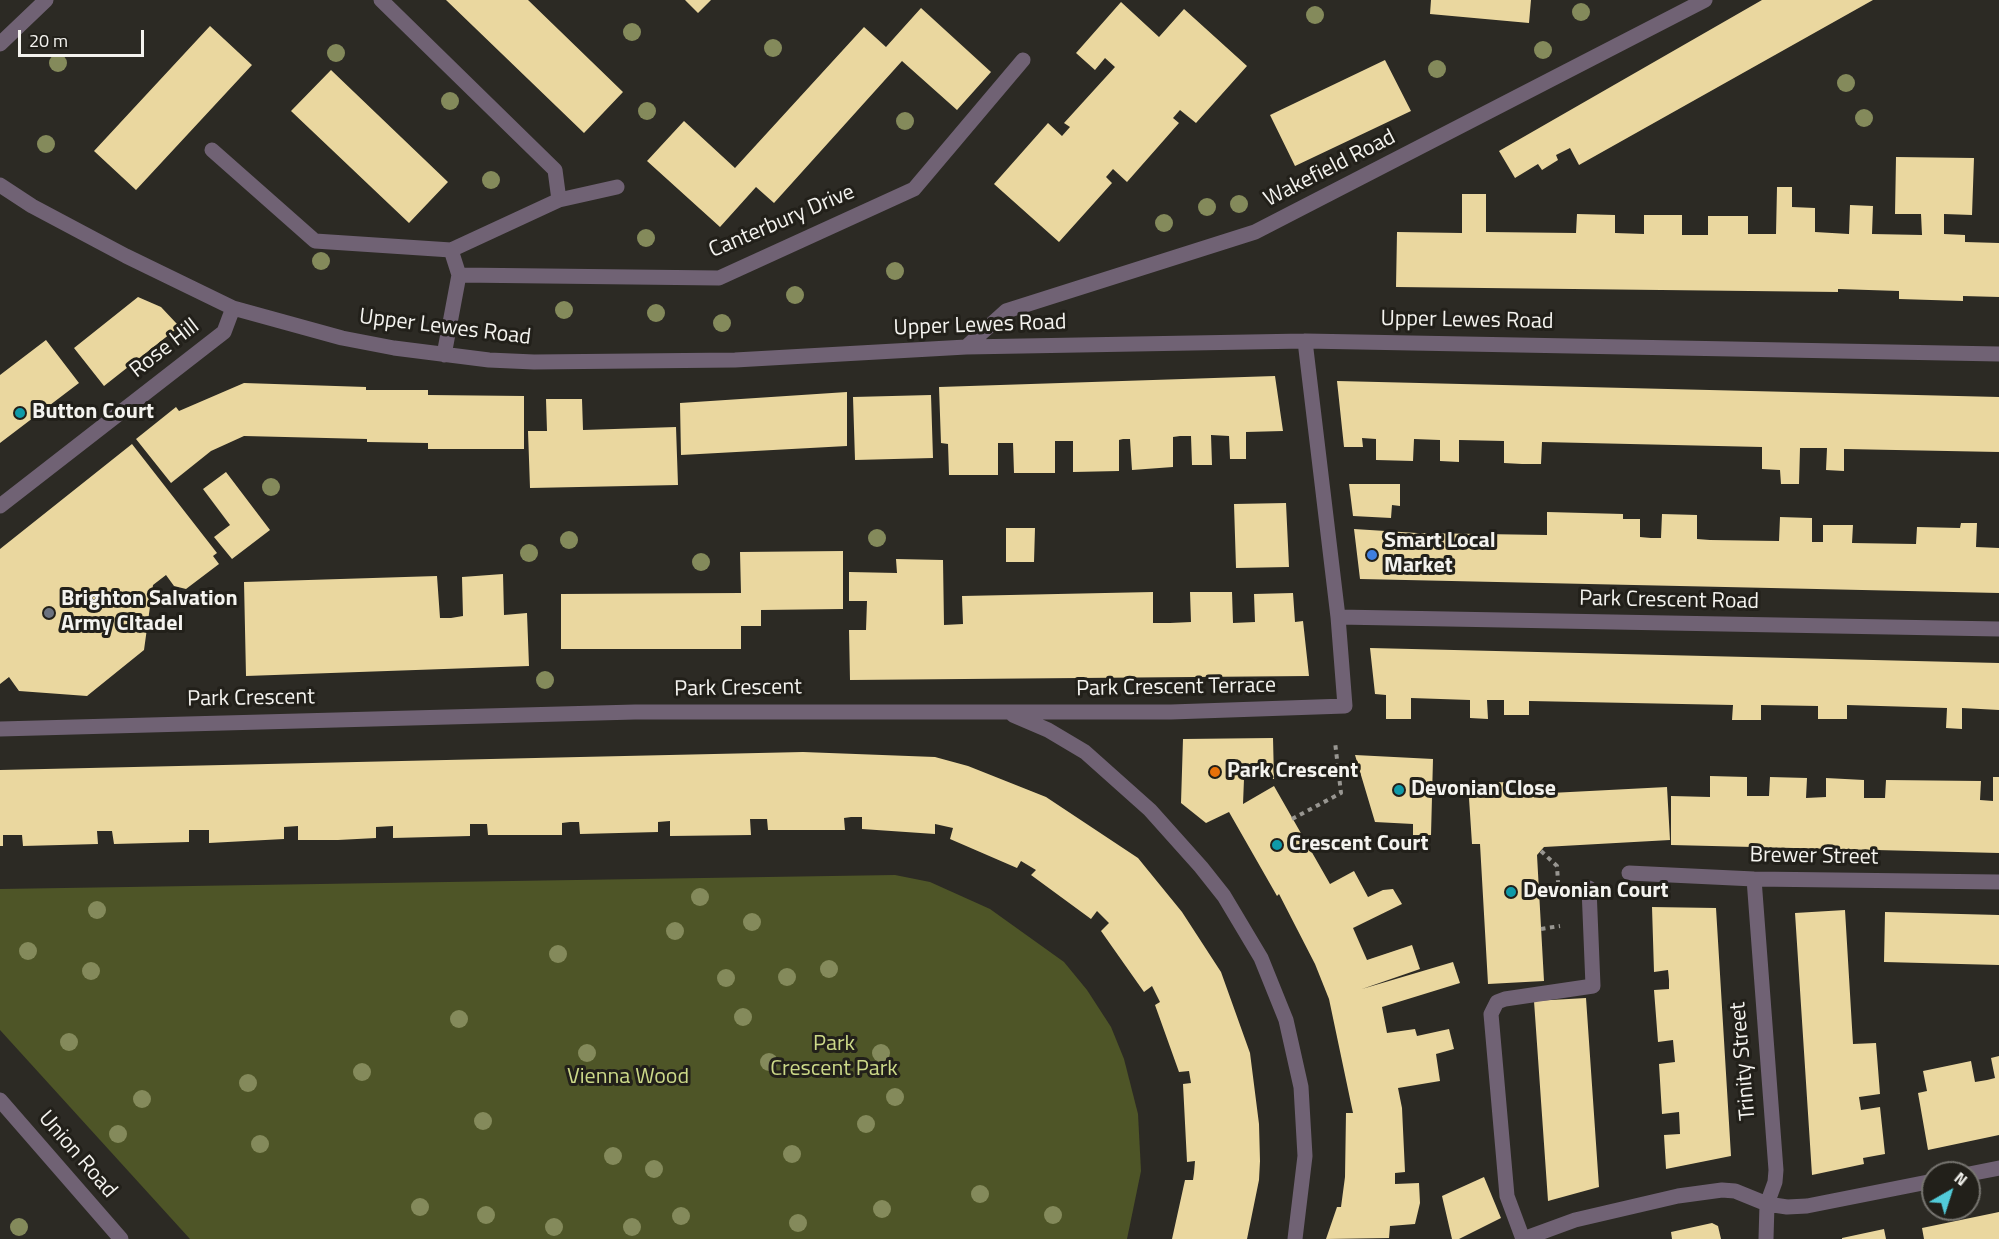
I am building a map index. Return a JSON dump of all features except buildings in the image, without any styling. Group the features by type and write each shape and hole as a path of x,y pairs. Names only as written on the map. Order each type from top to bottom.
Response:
{"street":[{"path":"0,44 46,0"},
{"path":"381,0 555,170 559,200"},
{"name":"Wakefield Road","path":"966,347 1006,311 1255,232 1705,0"},
{"name":"Canterbury Drive","path":"459,275 719,278 914,189 1023,60"},
{"path":"212,150 315,241 451,250 559,200 617,187"},
{"name":"Upper Lewes Road","path":"0,185 32,206 233,308 342,338 444,355 534,362 735,360 966,347 1305,341 1999,354"},
{"path":"444,355 459,275 451,250"},
{"name":"Rose Hill","path":"0,506 224,332 233,308"},
{"path":"1305,341 1338,618"},
{"name":"Park Crescent Road","path":"1338,618 1999,629"},
{"name":"Park Crescent Terrace","path":"1007,713 1345,706 1338,618"},
{"name":"Park Crescent","path":"0,729 635,712 822,710 1007,713 1048,730 1085,752 1150,810 1202,867 1224,896 1257,950 1286,1020 1300,1087 1305,1156 1295,1239"},
{"name":"Brewer Street","path":"1629,873 1754,879 1999,882"},
{"name":"Trinity Street","path":"1754,879 1776,1170 1775,1182 1767,1204 1766,1239"},
{"path":"1589,888 1593,986 1505,999 1497,1002 1491,1014 1507,1196 1523,1239 1608,1211 1678,1196 1735,1191 1767,1204 1787,1207 1806,1206 1921,1183"},
{"name":"Union Road","path":"0,1100 121,1239"},
{"path":"1981,1172 1999,1168"}],"path":[{"path":"1292,819 1341,792 1335,742"},
{"path":"1541,851 1557,866 1558,886"},
{"path":"1541,929 1560,928 1560,917"}],"green space":[{"name":"Park Crescent Park","path":"895,875 930,882 990,909 1064,962 1087,990 1111,1027 1124,1059 1138,1114 1141,1171 1127,1239 190,1239 0,1030 0,889"}],"place":[{"name":"Button Court","path":"20,413"},
{"name":"Smart Local Market","path":"1372,555"},
{"name":"Brighton Salvation Army CItadel","path":"49,613"},
{"name":"Park Crescent","path":"1215,772"},
{"name":"Devonian Close","path":"1399,790"},
{"name":"Crescent Court","path":"1277,845"},
{"name":"Devonian Court","path":"1511,892"}],"park label":[{"name":"Vienna Wood","path":"628,1078"}]}
